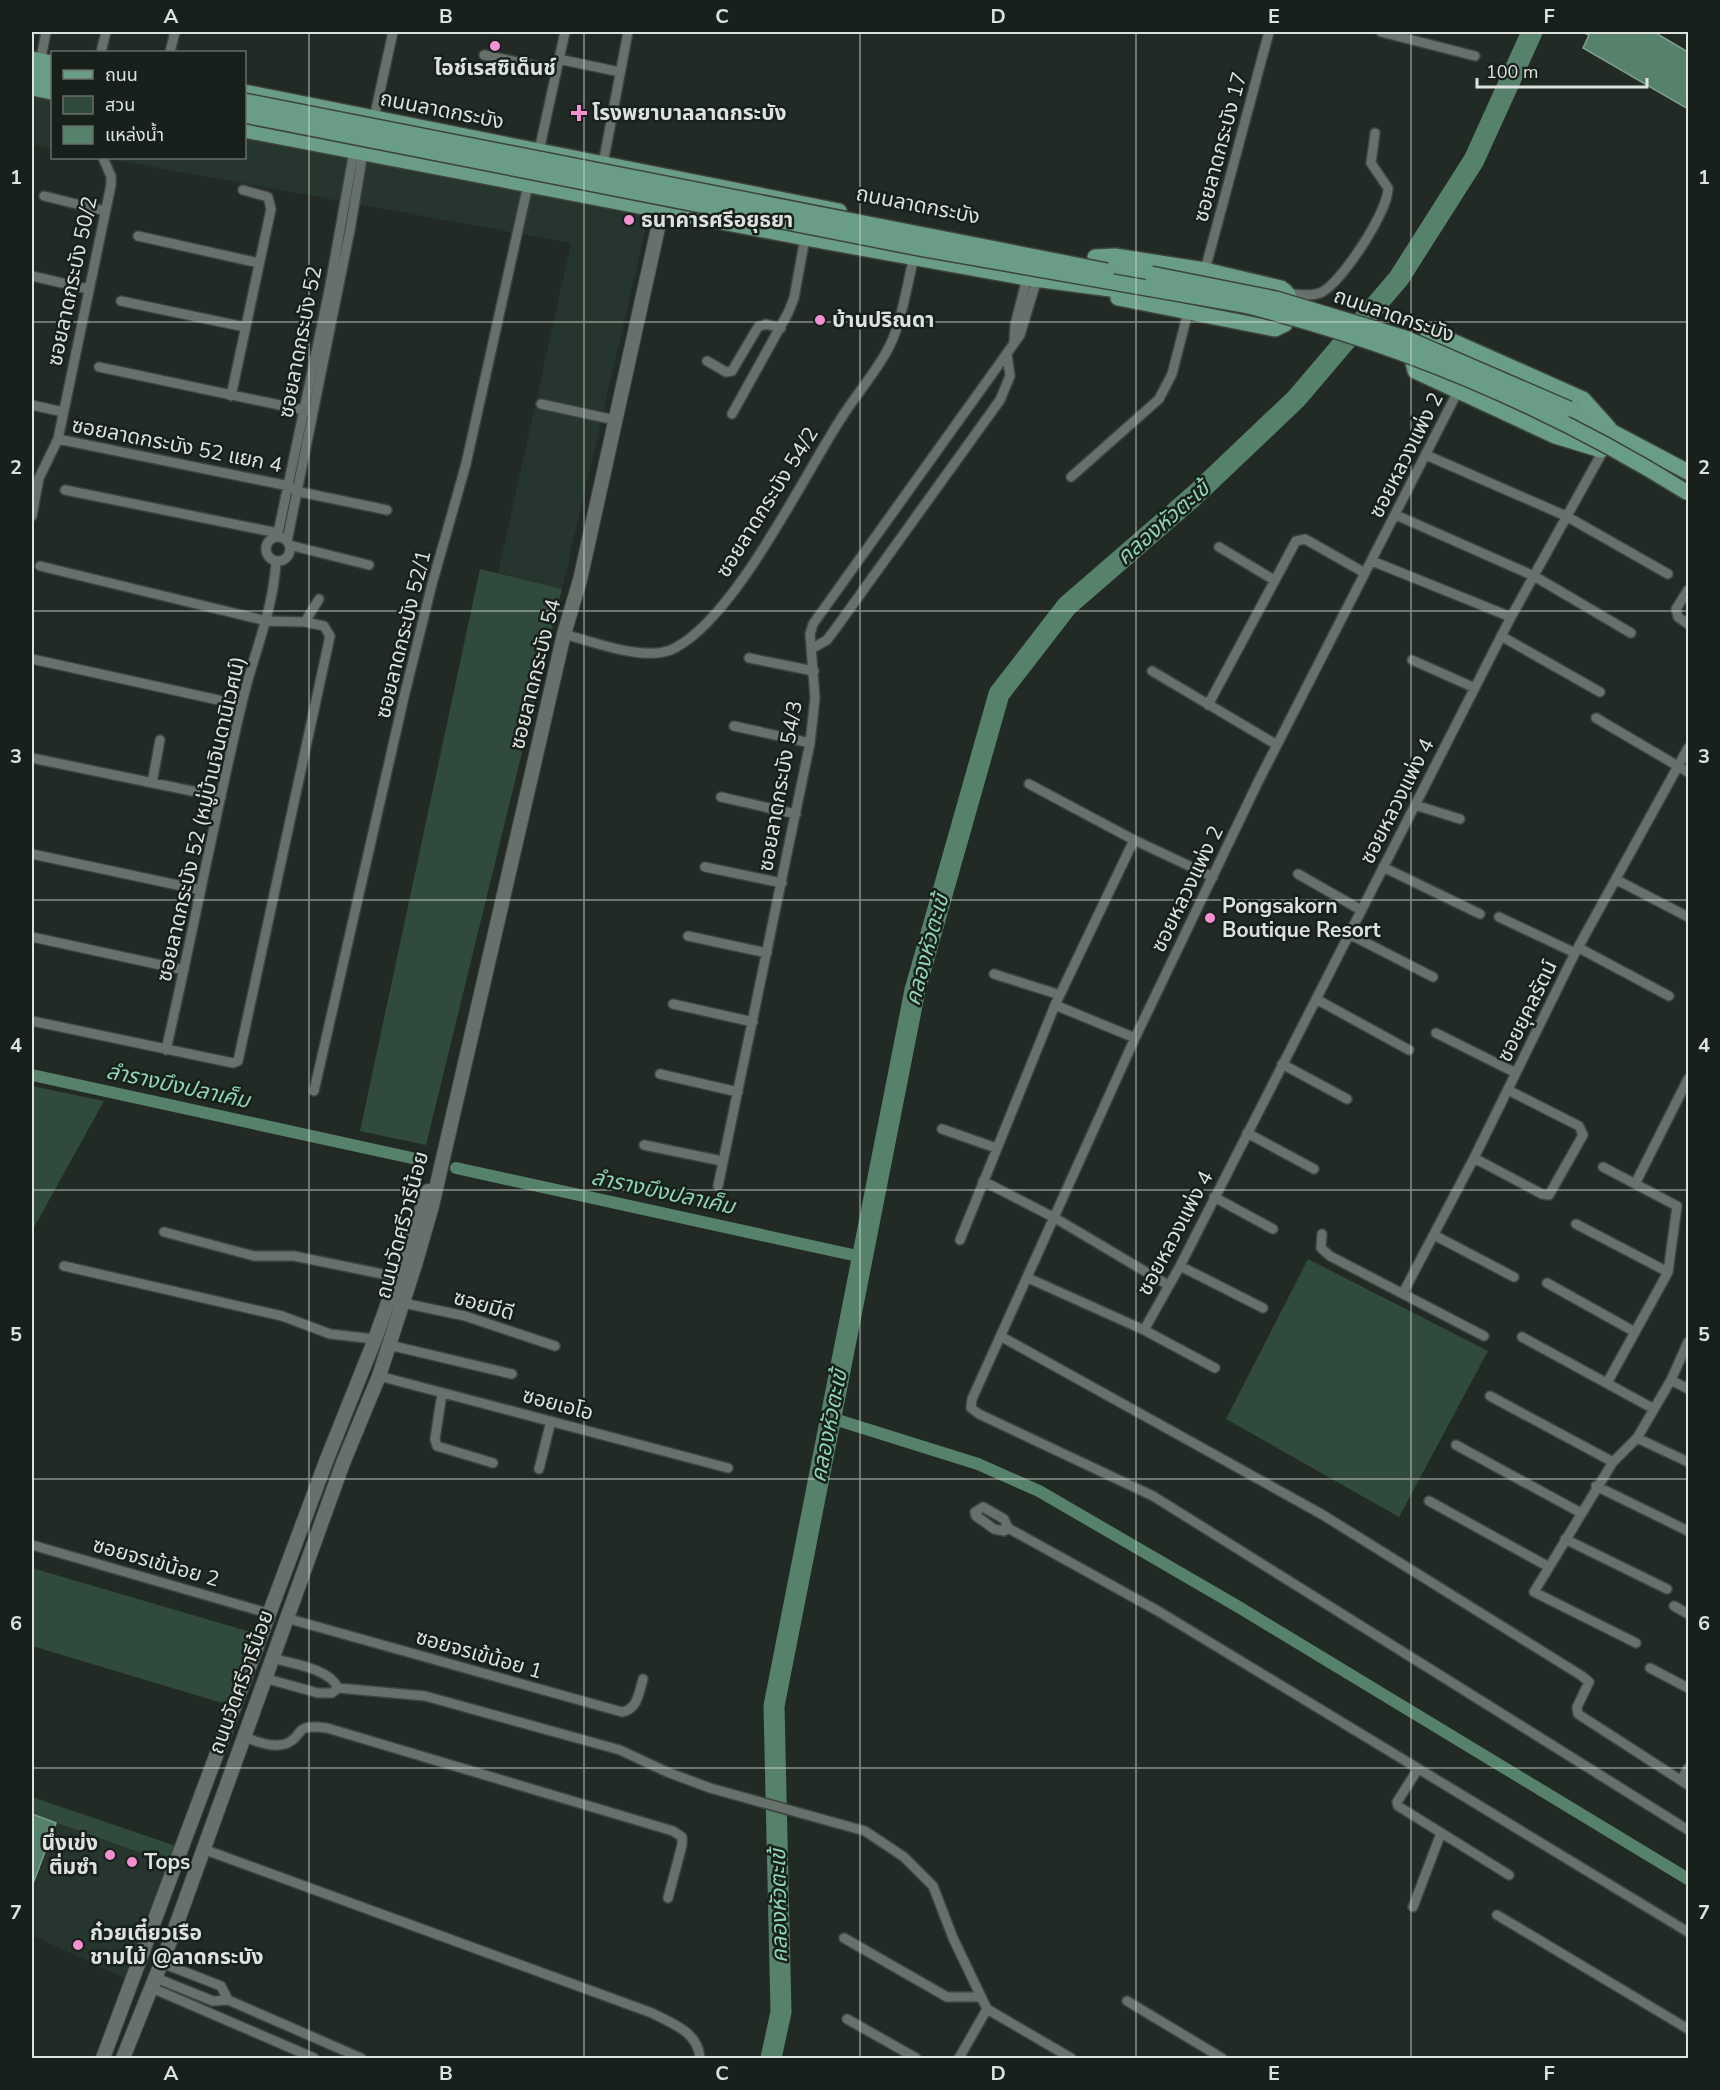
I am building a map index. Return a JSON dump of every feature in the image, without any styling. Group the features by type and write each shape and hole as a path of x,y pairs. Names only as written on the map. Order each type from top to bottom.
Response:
{"main road":[{"path":"32,73 51,77"},
{"path":"32,88 51,92"},
{"name":"ถนนลาดกระบัง","path":"246,92 1276,299 1405,338 1569,409 1689,472"},
{"path":"246,101 1265,302 1378,334 1429,354 1566,416 1689,482"},
{"path":"246,115 924,249 1244,305 1295,317 1401,351 1478,381 1568,423 1689,493"},
{"name":"ถนนลาดกระบัง","path":"246,130 805,238 1032,278 1148,295 1270,318 1387,353 1455,379 1560,427 1602,450"},
{"path":"662,210 669,177"},
{"name":"ซอยลาดกระบัง 54","path":"445,1147 564,634 580,580 662,210"},
{"path":"1075,285 1095,293 1275,329 1285,324 1291,300 1290,294 1281,288 1205,270 1115,256 1081,260"},
{"path":"1609,428 1583,399 1432,334 1422,344 1413,367 1415,371 1564,439 1602,450 1689,501"},
{"name":"ถนนวัดศรีวารีน้อย","path":"103,2058 331,1449 375,1339 445,1147"},
{"name":"ถนนวัดศรีวารีน้อย","path":"123,2058 162,1963 345,1456 379,1376 432,1206 445,1147"},
{"path":"271,1614 286,1618"},
{"path":"143,1955 162,1963"},
{"path":"137,1971 154,1983"}],"street":[{"path":"42,57 46,32"},
{"path":"101,51 106,32"},
{"path":"170,51 175,32"},
{"path":"374,118 393,32"},
{"path":"539,151 565,32"},
{"path":"603,164 628,32"},
{"name":"ซอยลาดกระบัง 17","path":"1205,270 1269,32"},
{"path":"1381,32 1475,56"},
{"path":"483,55 556,70"},
{"path":"558,59 620,72"},
{"path":"1290,294 1322,292 1334,282 1381,216 1388,192 1385,180 1371,163 1376,133"},
{"name":"ซอยลาดกระบัง 52","path":"358,152 304,411 293,488 289,555 276,562 271,560 265,551 268,540 276,535 293,488 315,409 358,152"},
{"name":"ซอยลาดกระบัง 50/2","path":"32,515 35,477 58,439 112,181 103,159"},
{"name":"ซอยลาดกระบัง 52/1","path":"314,1091 404,697 432,584 466,464 528,185"},
{"path":"231,396 271,202 264,195 243,190"},
{"path":"44,196 105,211"},
{"path":"138,236 259,263"},
{"path":"732,414 781,328 794,298 805,238"},
{"name":"ซอยลาดกระบัง 54/2","path":"564,634 631,651 664,652 690,637 719,609 743,577 841,417 890,347 914,257"},
{"path":"32,276 88,289"},
{"name":"ซอยลาดกระบัง 54/3","path":"718,1186 810,743 814,717 814,671 810,634 816,618 1007,354 1024,327 1032,278"},
{"path":"121,301 245,327"},
{"path":"1071,477 1159,399 1172,374 1188,312"},
{"path":"706,361 726,372 732,371 758,327 766,324 781,328"},
{"path":"811,649 827,640 1000,400 1010,376 1007,354"},
{"path":"99,367 304,411 315,409"},
{"name":"ซอยหลวงแพ่ง 2","path":"1458,391 1277,745 1135,1038 1029,1278 972,1399 971,1408 1153,1496 1689,1830"},
{"path":"541,404 615,420"},
{"path":"32,405 63,412"},
{"name":"ซอยลาดกระบัง 52 แยก 4","path":"58,439 387,510"},
{"name":"ซอยหลวงแพ่ง 4","path":"1144,1330 1180,1266 1511,617 1602,450"},
{"path":"1426,455 1566,516 1668,574"},
{"path":"65,490 276,535 284,538 288,543 369,565"},
{"path":"1396,515 1534,576 1631,633"},
{"path":"1208,705 1293,545 1301,538 1365,573"},
{"path":"1219,547 1274,580"},
{"path":"1372,561 1511,617"},
{"name":"ซอยลาดกระบัง 52 (หมู่บ้านจินดานิเวศน์)","path":"166,1050 241,705 267,621 274,590 276,562"},
{"path":"32,1021 233,1063 239,1059 329,631 324,626 305,622 267,621 40,566"},
{"path":"1689,590 1676,609 1678,617 1689,624"},
{"path":"305,622 319,599"},
{"path":"1502,636 1600,692"},
{"path":"750,658 814,671"},
{"path":"32,659 241,705"},
{"path":"1412,660 1475,688"},
{"path":"1152,671 1277,745"},
{"path":"1596,718 1689,771"},
{"path":"734,726 810,743"},
{"path":"152,783 160,740"},
{"name":"ซอยยุคลรัตน์","path":"1403,1293 1474,1158 1577,951 1689,748"},
{"path":"32,758 221,797"},
{"path":"1029,784 1134,840 1213,877"},
{"path":"721,797 796,814"},
{"path":"1415,805 1460,819"},
{"path":"960,1240 1055,1005 1134,840"},
{"path":"32,854 201,890"},
{"path":"705,867 782,883"},
{"path":"1383,867 1480,914"},
{"path":"1298,874 1361,910"},
{"path":"1617,880 1689,917"},
{"path":"1499,917 1577,951 1669,996"},
{"path":"1349,934 1433,977"},
{"path":"688,936 767,953"},
{"path":"32,937 184,970"},
{"path":"994,974 1060,995"},
{"path":"1316,999 1409,1050"},
{"path":"673,1004 753,1022"},
{"path":"1055,1005 1135,1038"},
{"path":"1436,1033 1516,1073"},
{"path":"1282,1064 1347,1099"},
{"path":"660,1074 738,1092"},
{"path":"1635,1184 1689,1079"},
{"path":"1474,1158 1542,1194 1549,1195 1583,1135 1579,1126 1508,1090"},
{"path":"942,1129 996,1148"},
{"path":"1247,1133 1314,1169"},
{"path":"644,1145 723,1161"},
{"path":"1603,1167 1677,1206 1668,1272 1606,1383"},
{"path":"983,1180 1055,1218 1168,1285"},
{"path":"1215,1197 1273,1229"},
{"path":"1576,1224 1668,1272"},
{"path":"165,1232 254,1256 294,1257 397,1277"},
{"path":"1322,1234 1319,1244 1324,1251 1484,1336"},
{"path":"1434,1235 1514,1277"},
{"path":"64,1266 282,1316 330,1334 375,1339"},
{"path":"1180,1266 1263,1308"},
{"path":"1029,1278 1144,1330 1215,1368"},
{"path":"1547,1283 1635,1332"},
{"name":"ซอยมีดี","path":"403,1303 465,1316 555,1346"},
{"path":"1002,1336 1323,1515 1582,1676 1589,1682 1577,1707 1578,1714 1685,1783 1689,1768"},
{"path":"1522,1337 1654,1409"},
{"path":"1636,1643 1534,1592 1612,1462 1637,1438 1671,1380 1689,1342"},
{"path":"389,1345 512,1374"},
{"name":"ซอยเอโอ","path":"379,1376 728,1468"},
{"path":"1671,1380 1689,1389"},
{"path":"442,1394 435,1439 437,1446 493,1463"},
{"path":"1490,1396 1612,1462"},
{"path":"539,1469 551,1421"},
{"path":"1637,1438 1689,1462"},
{"path":"1456,1444 1581,1512"},
{"path":"1596,1486 1689,1531"},
{"path":"1429,1501 1548,1568"},
{"path":"1008,1528 1158,1611 1689,1932"},
{"path":"1565,1539 1667,1589"},
{"name":"ซอยจรเข้น้อย 2","path":"32,1545 271,1614"},
{"path":"1674,1606 1689,1614"},
{"name":"ซอยจรเข้น้อย 1","path":"286,1618 622,1712 631,1709 635,1703 643,1679"},
{"path":"272,1658 322,1674 334,1680 339,1688"},
{"path":"1650,1668 1689,1688"},
{"path":"264,1678 318,1693 332,1693 339,1688 425,1696 620,1750 710,1788 865,1831 904,1857 933,1886 987,2009 1071,2058"},
{"path":"243,1737 278,1745 288,1743 306,1726 327,1728 673,1831 681,1837 682,1845 668,1898"},
{"path":"1418,1769 1397,1804 1509,1875"},
{"path":"1413,1907 1441,1833"},
{"path":"203,1849 652,2013 682,2029 695,2041 700,2058"},
{"path":"1497,1915 1689,2029"},
{"path":"844,1938 947,1997 980,1997"},
{"path":"162,1963 221,1986 228,2000"},
{"path":"154,1983 213,2001 228,2000 361,2058"},
{"path":"154,1983 314,2058"},
{"path":"1127,2001 1222,2058"},
{"path":"959,2058 987,2009"},
{"path":"847,2019 916,2058"}],"shaded area":[{"path":"32,92 51,97 51,148 32,144"},
{"path":"246,135 644,216 646,228 562,589 498,573 571,243 109,159 246,159"},
{"path":"56,1823 169,1863 126,1979 32,1935 32,1886"}],"green space":[{"path":"480,569 562,589 426,1145 360,1131"},
{"path":"32,1086 104,1101 32,1231"},
{"path":"1308,1259 1488,1351 1399,1517 1226,1419"},
{"path":"32,1568 254,1633 229,1705 32,1646"},
{"path":"32,1797 176,1846 169,1863 32,1814"}],"water":[{"path":"1582,32 1654,32 1688,52 1688,109 1583,48 1589,35"},
{"path":"32,1814 56,1823 32,1886"}],"waterway":[{"name":"คลองหัวตะเข้","path":"771,2058 781,2012 774,1706 915,990 999,694 1067,606 1195,495 1296,399 1399,278 1474,160 1532,32"},
{"name":"ลำรางบึงปลาเค็ม","path":"32,1075 421,1160"},
{"name":"ลำรางบึงปลาเค็ม","path":"456,1168 862,1257"},
{"path":"831,1418 978,1464 1039,1491 1237,1606 1688,1879"}],"place":[{"name":"ไอช์เรสซิเด็นช์","path":"495,46"},
{"name":"โรงพยาบาลลาดกระบัง","path":"579,113"},
{"name":"ธนาคารศรีอยุธยา","path":"629,220"},
{"name":"บ้านปริณดา","path":"820,320"},
{"name":"Pongsakorn Boutique Resort","path":"1210,918"},
{"name":"นึ่งเข่ง ติ่มซำ","path":"110,1855"},
{"name":"Tops","path":"132,1862"},
{"name":"ก๋วยเตี๋ยวเรือ ชามไม้ @ลาดกระบัง","path":"78,1945"}]}
